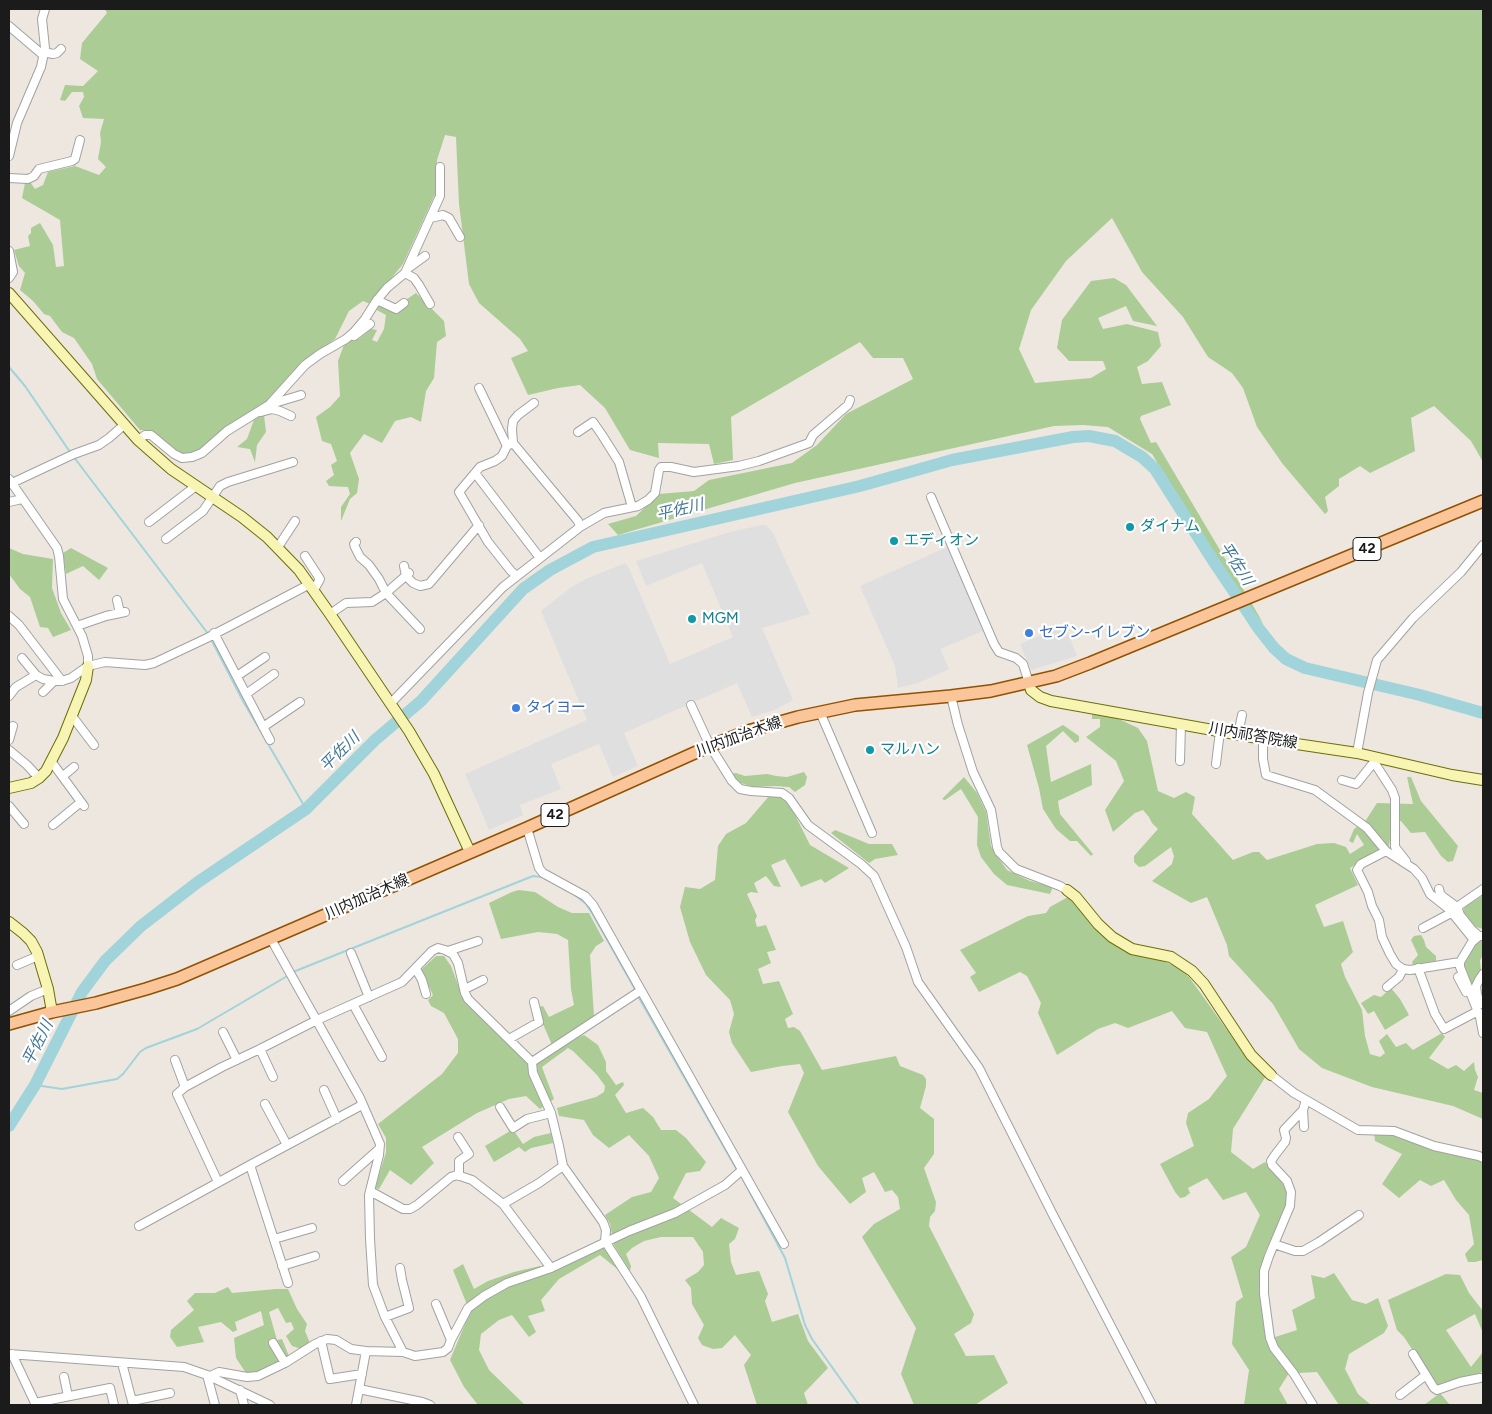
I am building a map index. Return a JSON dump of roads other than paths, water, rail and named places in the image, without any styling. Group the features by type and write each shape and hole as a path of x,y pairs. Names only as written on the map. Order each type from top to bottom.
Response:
{"main road":[{"name":"川内加治木線","path":"9,1024 55,1011 146,990 177,979 748,731 773,723 854,705 991,691 1056,676 1483,501"}],"street":[{"path":"9,156 17,123 41,67 45,48 42,19 45,9"},
{"path":"9,26 44,54 57,53 61,49"},
{"path":"9,178 28,179 34,176 39,169 72,161 75,159 80,140"},
{"path":"406,271 440,196 440,168"},
{"path":"431,218 444,215 449,218 460,237"},
{"path":"9,251 13,272 9,278"},
{"path":"350,336 365,319 387,288 425,256"},
{"path":"406,271 414,278 430,304"},
{"path":"9,293 138,440 166,465 254,526 278,547 312,587 409,731 434,774 470,852"},
{"path":"377,300 396,309 404,303"},
{"path":"269,405 305,365 370,324"},
{"path":"479,388 510,444 578,521 580,527"},
{"path":"138,440 145,435 150,435 174,454 182,458 192,457 202,453 227,431 254,413 269,405 301,394"},
{"path":"392,705 503,587 580,527 604,514 632,507 648,500 655,493 659,470 662,467 694,472 739,466 759,461 809,443 813,436 848,405 850,400"},
{"path":"517,576 510,571 488,542 459,492 480,467 502,456 510,444 513,422 518,415 534,403"},
{"path":"254,413 272,409 291,416"},
{"path":"578,432 592,422 602,434 619,462 632,507"},
{"path":"9,788 31,783 46,771 72,716 86,680 88,666 88,656 82,636 63,600 57,548 10,481 99,444 124,425"},
{"path":"166,539 203,510 220,486 293,462"},
{"path":"475,472 540,558"},
{"path":"149,522 196,486"},
{"path":"931,497 994,644 999,652 1016,658 1023,664 1030,683"},
{"path":"9,502 22,499"},
{"path":"278,547 295,521"},
{"path":"404,566 413,583 420,586 429,584 479,526"},
{"path":"356,542 354,544 360,557 369,565 386,593 420,629"},
{"path":"1357,753 1368,693 1377,660 1413,618 1461,572 1483,545"},
{"path":"22,658 36,675 43,679 54,681 71,678 88,666 105,662 145,665 154,663 312,587 320,579 305,556"},
{"path":"330,614 346,602 372,602 408,574"},
{"path":"77,626 106,616 122,613 117,600"},
{"path":"9,616 19,625 62,681"},
{"path":"211,635 237,676 270,740"},
{"path":"237,676 265,657"},
{"path":"246,694 274,674"},
{"path":"9,696 16,687 36,675"},
{"path":"43,692 54,681"},
{"name":"川内祁答院線","path":"1030,683 1032,690 1040,697 1051,701 1263,739 1357,753 1374,760 1483,780"},
{"path":"951,696 973,772 991,810 996,847 1016,870 1067,890 1076,897 1098,924 1112,937 1132,949 1171,957 1192,971 1204,984 1251,1055 1271,1076 1306,1100 1358,1130 1394,1131 1434,1146 1483,1158"},
{"path":"263,727 300,702"},
{"path":"691,705 710,746 732,781 740,789 782,793 789,798 808,824 874,876 906,947 918,982 979,1068 1152,1405"},
{"path":"820,712 872,833"},
{"path":"1238,734 1242,715"},
{"path":"72,716 94,745"},
{"path":"1180,724 1180,761"},
{"path":"9,740 13,726"},
{"path":"1216,764 1220,731"},
{"path":"1263,739 1263,759 1266,775 1315,790 1367,828 1386,851 1414,869"},
{"path":"9,750 39,778"},
{"path":"1342,780 1356,784 1374,760 1392,790 1394,798 1395,847 1422,878 1430,894 1460,915 1479,937 1460,962 1460,968 1477,1009 1483,1033"},
{"path":"51,761 82,804 53,825"},
{"path":"63,776 74,767"},
{"path":"9,806 24,824"},
{"path":"527,828 539,868 543,873 585,896 593,905 638,992 784,1244"},
{"path":"1386,851 1361,864 1358,870 1379,920 1382,937 1396,964 1403,969 1460,962"},
{"path":"1422,928 1454,910 1483,889"},
{"path":"1439,890 1454,910"},
{"path":"9,922 23,932 31,941 38,956 55,1011"},
{"path":"271,939 360,1098 380,1144 370,1191 370,1239 373,1284 385,1316 403,1352"},
{"path":"448,951 478,941"},
{"path":"218,1182 177,1094 185,1087 317,1020 370,998 402,982 432,951 438,948 448,951 453,954 458,963 468,999 532,1062 533,1073 551,1113 563,1166 603,1222 606,1230 605,1241 641,1297 694,1405"},
{"path":"351,953 370,998"},
{"path":"17,966 38,956"},
{"path":"416,968 426,994"},
{"path":"1418,968 1435,1014 1444,1029 1477,1009 1480,1004 1476,986 1483,974"},
{"path":"1387,987 1398,977 1403,969"},
{"path":"1458,977 1465,992 1470,993"},
{"path":"465,990 483,980"},
{"path":"9,1011 31,996 48,989"},
{"path":"532,1062 638,992"},
{"path":"508,1039 539,1022 534,1002"},
{"path":"353,1004 382,1057"},
{"path":"223,1032 237,1060"},
{"path":"260,1050 273,1077"},
{"path":"175,1060 185,1087"},
{"path":"324,1090 337,1119"},
{"path":"1304,1127 1303,1110 1306,1100"},
{"path":"265,1104 287,1145"},
{"path":"139,1226 362,1105"},
{"path":"500,1107 513,1128 527,1119 551,1113"},
{"path":"1303,1110 1284,1130 1285,1142 1272,1162 1272,1165 1287,1181 1291,1192 1290,1206 1264,1270 1264,1294 1270,1338 1274,1348 1294,1374 1313,1405"},
{"path":"458,1137 469,1154 459,1161 459,1176"},
{"path":"343,1181 379,1149"},
{"path":"250,1165 288,1283"},
{"path":"503,1204 539,1183 563,1166"},
{"path":"209,1375 219,1372 258,1376 327,1339 336,1340 351,1349 366,1351 403,1352 416,1356 443,1352 448,1348 468,1308 484,1296 507,1283 551,1268 605,1241 675,1213 725,1185 740,1171"},
{"path":"370,1191 403,1208 410,1209 451,1177 459,1176 472,1180 503,1204 551,1268"},
{"path":"1274,1244 1295,1251 1303,1251 1359,1215"},
{"path":"274,1239 312,1228"},
{"path":"282,1266 315,1256"},
{"path":"385,1316 409,1308 400,1268"},
{"path":"436,1304 451,1340"},
{"path":"321,1341 330,1380 362,1374"},
{"path":"273,1343 285,1363"},
{"path":"356,1405 366,1351"},
{"path":"10,1354 184,1367 209,1375 270,1405"},
{"path":"10,1354 36,1404 110,1388 114,1405"},
{"path":"1413,1354 1437,1390 1460,1382 1482,1378"},
{"path":"122,1363 132,1403 170,1393"},
{"path":"209,1375 215,1405"},
{"path":"1400,1395 1426,1375"},
{"path":"64,1377 68,1396"},
{"path":"359,1389 430,1405"},
{"path":"240,1390 244,1405"}],"waterway":[{"path":"9,367 25,386 70,452"},
{"name":"平佐川","path":"9,1126 35,1085 82,992 105,961 141,926 198,882 306,809 375,740 421,701 523,589 550,570 593,547 860,486 952,460 1073,437 1089,436 1115,441 1142,457 1155,469 1259,629 1274,648 1286,659 1305,668 1420,695 1483,713"},
{"path":"73,456 209,635"},
{"path":"211,639 243,701 306,809"},
{"path":"293,972 533,876 542,877 551,882"},
{"path":"575,895 586,904 592,913 636,991"},
{"path":"35,1085 62,1089 117,1079 140,1052 146,1048 197,1029 289,975"},
{"path":"638,996 737,1170"},
{"path":"740,1174 785,1258 805,1325 812,1339 859,1405"}],"place":[{"name":"ダイナム","path":"1130,527"},
{"name":"エディオン","path":"894,541"},
{"name":"MGM","path":"692,619"},
{"name":"セブン-イレブン","path":"1029,633"},
{"name":"タイヨー","path":"516,708"},
{"name":"マルハン","path":"870,750"}]}
